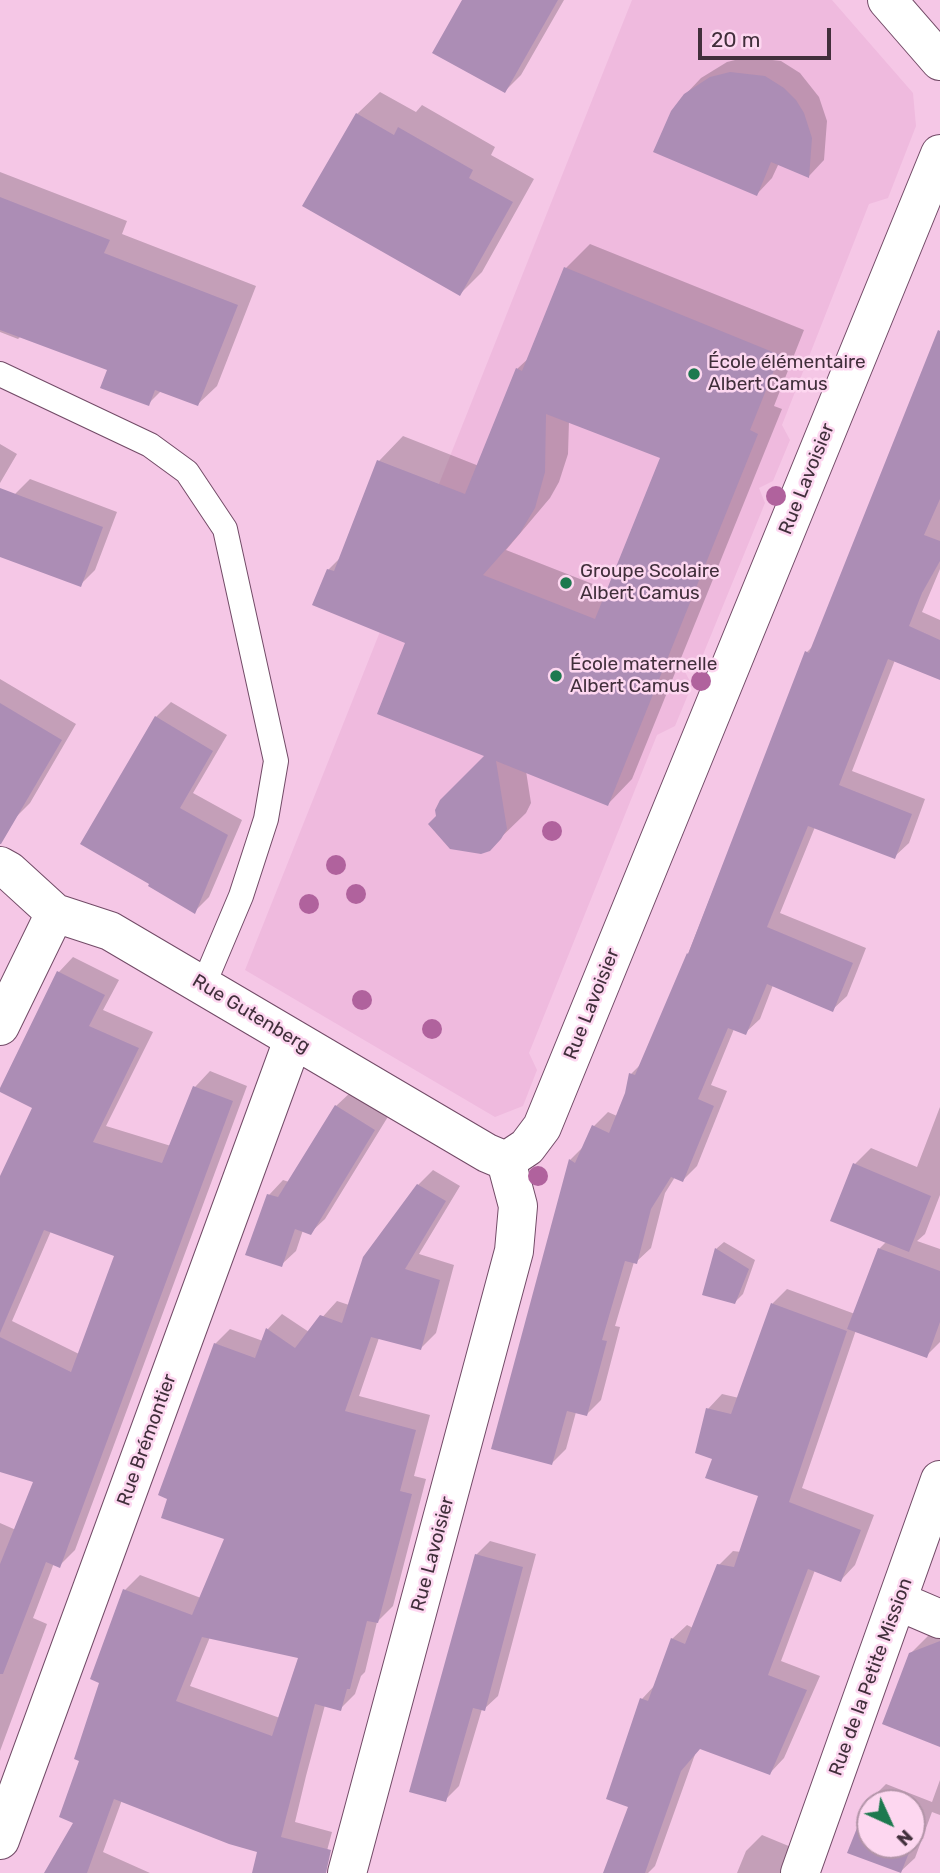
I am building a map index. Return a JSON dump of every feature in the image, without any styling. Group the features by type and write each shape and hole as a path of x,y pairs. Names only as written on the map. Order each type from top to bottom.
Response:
{"street":[{"path":"887,0 940,61"},
{"name":"Rue Lavoisier","path":"347,1873 514,1251 518,1206 506,1161 527,1147 542,1127 940,154"},
{"name":"Rue Gutenberg","path":"0,866 9,871 55,914 110,930 293,1040 487,1153 506,1161"},
{"path":"0,1026 55,914"},
{"name":"Rue Brémontier","path":"0,1840 293,1040"},
{"name":"Rue de la Petite Mission","path":"800,1873 940,1480"},
{"path":"898,1601 940,1619"}],"lane":[{"path":"0,374 150,445 187,472 225,528 276,761 266,818 241,896 203,986"}],"shaded area":[{"name":"Groupe Scolaire Albert Camus","path":"632,0 832,0 913,93 916,126 888,198 869,204 782,425 790,440 773,481 759,488 765,503 700,662 684,670 692,685 675,726 657,735 529,1053 537,1070 523,1106 495,1117 245,970"}],"building":[{"path":"462,0 558,0 505,93 432,53"},
{"path":"730,72 765,76 784,88 796,100 804,113 812,138 809,178 771,162 757,196 653,152 671,111 684,94 710,77"},
{"path":"356,113 394,135 398,127 473,170 469,178 513,202 460,296 302,206"},
{"path":"0,197 110,240 104,253 238,305 198,406 155,390 149,406 100,388 107,370 0,330"},
{"path":"564,267 780,355 750,430 758,434 608,806 496,761 507,829 490,851 481,854 450,849 428,824 436,816 435,810 440,800 484,756 377,714 405,643 312,605 327,569 334,571 377,460 465,494 516,368 522,371","holes":["546,414 660,458 595,619 483,575 520,533 535,508 545,472"]},
{"path":"938,330 940,499 924,535 940,541 940,561 922,593 909,626 940,640 940,680 888,659 839,785 912,814 895,859 808,826 767,927 853,963 833,1012 767,984 746,1035 728,1028 698,1099 714,1106 683,1182 671,1177 651,1209 637,1264 625,1261 602,1340 607,1341 587,1416 567,1411 552,1465 491,1449 569,1159 575,1163 592,1125 609,1133 625,1093 629,1073 635,1075 688,954 805,651 809,653"},
{"path":"0,488 103,527 81,587 0,557"},
{"path":"0,703 62,740 1,844 0,844"},
{"path":"155,716 213,751 180,808 228,835 195,914 80,844"},
{"path":"57,971 105,995 89,1026 139,1048 93,1142 162,1163 193,1086 233,1101 60,1568 46,1562 3,1674 0,1674 0,1564 33,1482 0,1472 0,1337 71,1372 114,1256 44,1230 0,1333 0,1176 32,1108 0,1092 0,1088"},
{"path":"335,1105 375,1130 311,1235 295,1229 282,1267 245,1255 267,1194 278,1197"},
{"path":"853,1163 931,1196 909,1252 830,1221"},
{"path":"417,1184 446,1201 405,1269 440,1280 421,1350 371,1337 345,1411 416,1430 400,1491 412,1494 378,1623 367,1621 350,1689 347,1689 341,1711 315,1704 281,1837 331,1850 326,1873 252,1873 257,1852 229,1844 114,1799 87,1873 44,1873 73,1823 59,1817 79,1761 74,1759 99,1683 90,1679 123,1589 192,1615 224,1539 161,1518 167,1499 158,1495 214,1343 255,1358 266,1328 295,1348 320,1315 342,1323 363,1257","holes":["202,1637 298,1658 272,1736 176,1701"]},
{"path":"715,1248 749,1269 735,1304 702,1295"},
{"path":"878,1248 940,1271 940,1322 927,1358 847,1329"},
{"path":"771,1303 847,1331 789,1502 861,1530 841,1582 808,1569 768,1675 807,1690 770,1775 700,1749 681,1771 645,1873 603,1873 628,1807 606,1799 640,1698 648,1701 671,1638 685,1644 717,1564 734,1567 758,1496 705,1478 712,1459 695,1453 706,1408 731,1414"},
{"path":"475,1554 523,1567 485,1711 473,1708 446,1802 409,1792"},
{"path":"940,1641 940,1747 882,1724 909,1653"},
{"path":"856,1830 856,1856 847,1853"},
{"path":"863,1859 906,1859 901,1873"}],"place":[{"name":"École élémentaire Albert Camus","path":"694,374"},
{"name":"Groupe Scolaire Albert Camus","path":"566,583"},
{"name":"École maternelle Albert Camus","path":"556,676"}]}
